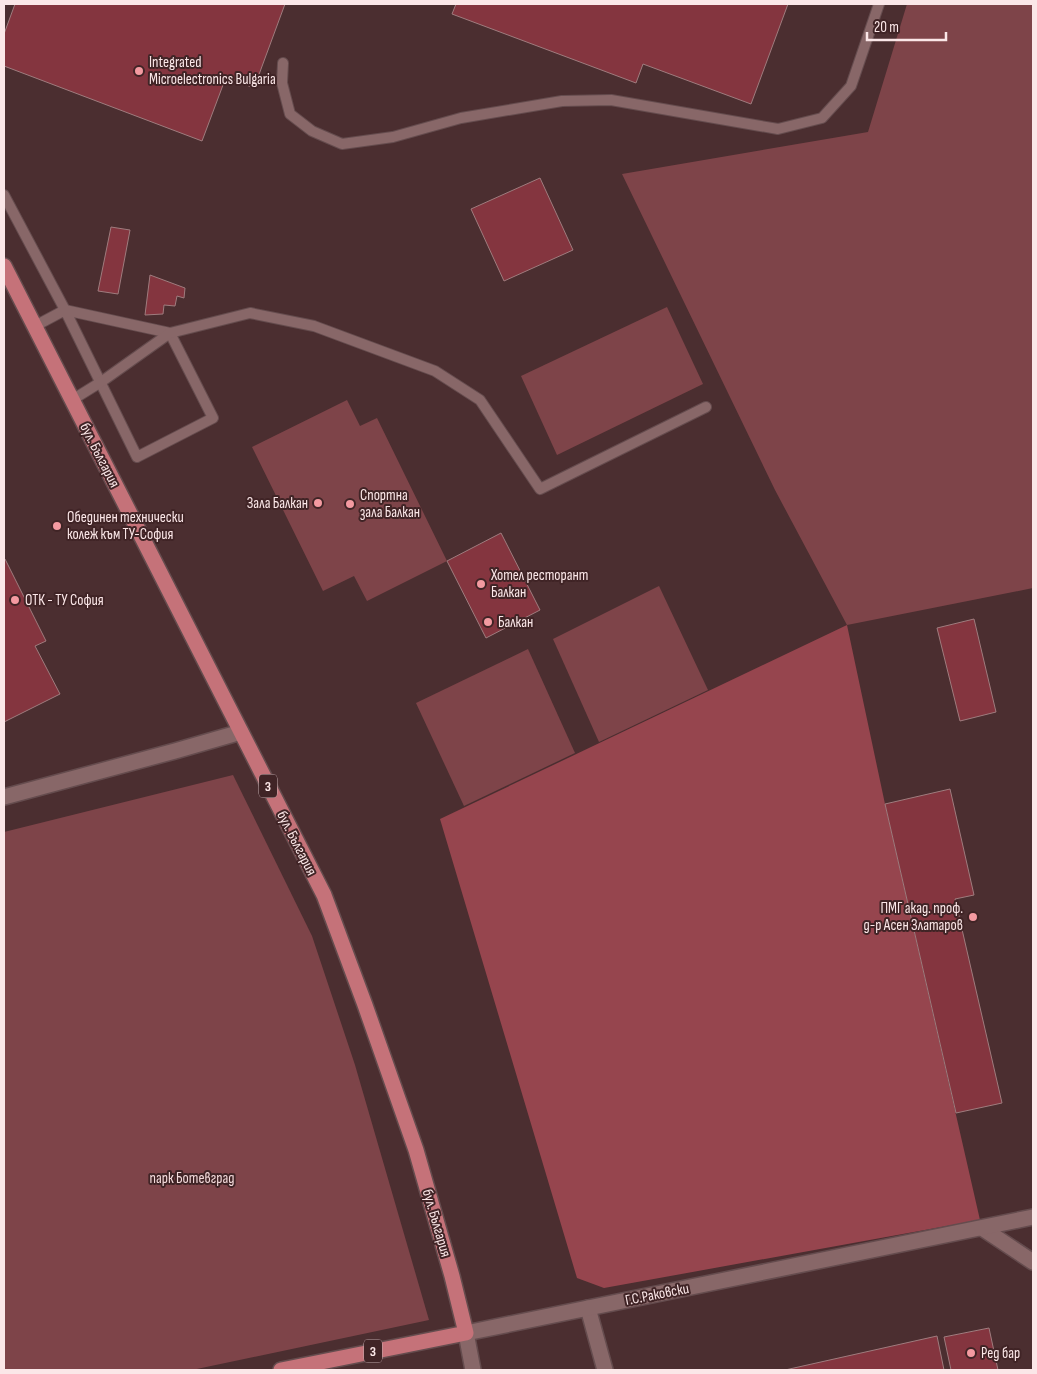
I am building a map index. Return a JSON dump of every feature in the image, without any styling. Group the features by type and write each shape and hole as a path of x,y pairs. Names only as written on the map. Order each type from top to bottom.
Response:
{"main road":[{"name":"бул. България","path":"4,266 324,895 416,1150 452,1276 466,1333"},
{"name":"Г.С.Раковски","path":"280,1370 466,1333"}],"street":[{"path":"4,797 175,752 241,732"},
{"name":"Г.С.Раковски","path":"466,1333 1033,1217"},
{"path":"982,1228 1033,1262"},
{"path":"588,1308 605,1370"},
{"name":"бул. България","path":"466,1333 474,1370"}],"lane":[{"path":"284,63 282,83 290,114 312,131 342,144 393,137 461,118 562,101 611,100 778,129 822,118 851,86 879,4"},
{"path":"4,195 65,310 137,457 214,418 170,333"},
{"path":"35,326 65,310 170,333"},
{"path":"72,400 101,382 170,333 250,313 314,326 435,371 480,400 540,489 706,407"}],"green space":[{"path":"907,4 1033,4 1033,588 847,625 775,490 622,174 868,132"},
{"path":"667,307 703,384 557,455 521,376"},
{"name":"Спортна зала Балкан","path":"347,400 360,426 377,418 447,561 367,601 354,576 323,591 252,447"},
{"path":"659,586 708,690 599,742 553,639"},
{"path":"528,649 575,753 464,806 416,703"},
{"name":"парк Ботевград","path":"233,775 312,936 355,1065 429,1320 192,1370 4,1370 4,832"}],"shaded area":[{"path":"847,625 885,804 980,1220 604,1288 577,1278 440,819"}],"building":[{"name":"Integrated Microelectronics Bulgaria","path":"15,4 285,4 254,88 226,77 202,141 4,66 4,34"},
{"path":"456,4 788,4 751,104 643,64 636,83 452,14"},
{"path":"540,178 573,250 504,281 471,209"},
{"path":"111,227 130,230 118,294 98,291"},
{"path":"150,275 185,288 184,298 177,296 175,306 164,305 163,314 145,315"},
{"path":"501,533 540,610 486,638 447,561"},
{"name":"ОТК - ТУ София","path":"4,559 46,641 35,646 60,694 4,722"},
{"path":"974,619 996,712 960,721 937,628"},
{"path":"950,789 974,895 955,899 1002,1103 956,1113 885,804"},
{"name":"Ред бар","path":"989,1328 998,1370 951,1370 944,1337"},
{"path":"937,1336 944,1370 785,1370"}],"place":[{"name":"Integrated Microelectronics Bulgaria","path":"139,71"},
{"name":"Зала Балкан","path":"318,503"},
{"name":"Спортна зала Балкан","path":"350,504"},
{"name":"Обединен технически колеж към ТУ-София","path":"57,526"},
{"name":"Хотел ресторант Балкан","path":"481,584"},
{"name":"ОТК - ТУ София","path":"15,600"},
{"name":"Балкан","path":"488,622"},
{"name":"ПМГ акад. проф. д-р Асен Златаров","path":"973,917"},
{"name":"Ред бар","path":"971,1353"}]}
